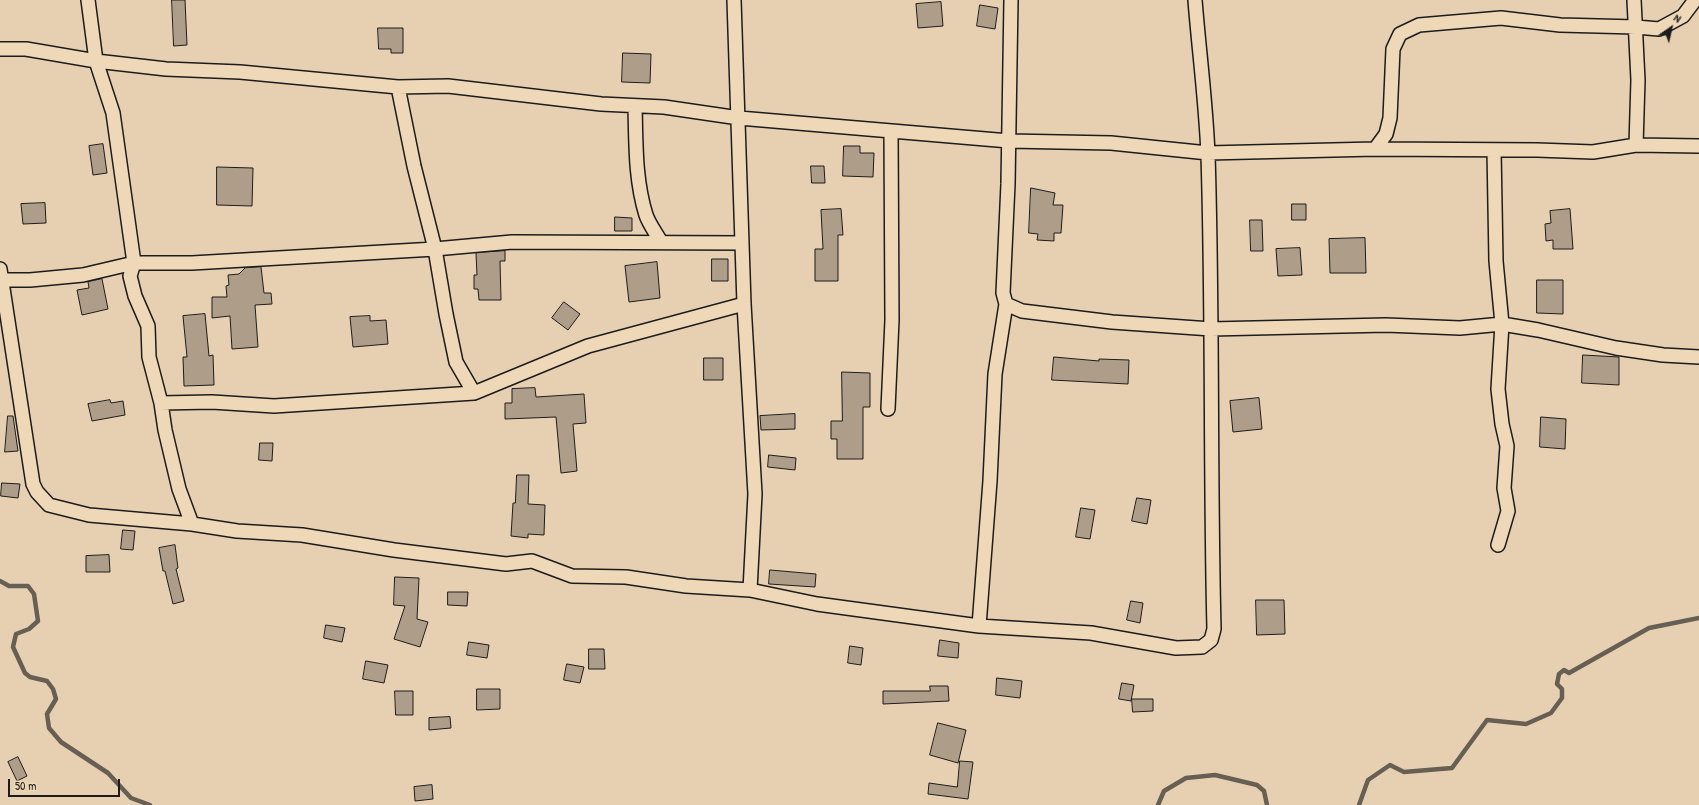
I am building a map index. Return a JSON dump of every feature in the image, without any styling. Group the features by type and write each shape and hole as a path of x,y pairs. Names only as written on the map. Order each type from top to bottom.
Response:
{"street":[{"path":"88,0 96,61 113,113 134,263 130,276 135,296 148,326 149,357 161,402 165,430 179,490 192,524"},
{"path":"734,0 744,304 755,494 750,590"},
{"path":"979,626 990,480 995,374 1006,304 1003,293 1007,236 1011,0"},
{"path":"742,243 512,242 192,263 134,263 83,274 30,280 1,274 33,484 37,492 49,505 89,515 192,524 237,531 302,535 394,550 506,564 532,561 572,576 626,577 686,586 750,590 817,604 979,626 1091,633 1176,648 1202,647 1211,640 1214,630 1211,329 1208,153 1195,0"},
{"path":"1634,0 1638,80 1636,145"},
{"path":"1375,149 1386,134 1390,118 1393,49 1400,34 1419,25 1501,18 1560,25 1659,29 1683,16 1695,0"},
{"path":"0,49 26,49 96,61 166,69 240,72 398,87 448,86 601,104 664,107 739,118 1009,141 1111,143 1208,153 1375,149 1536,150 1593,152 1636,145 1699,146"},
{"path":"398,87 414,166 435,248 456,362 474,392"},
{"path":"635,106 638,184 646,216 661,242"},
{"path":"888,409 892,320 891,131"},
{"path":"1494,150 1496,261 1502,324 1498,389 1502,424 1507,446 1504,488 1508,511 1498,545"},
{"path":"161,402 212,402 274,406 474,392 588,346 744,304"},
{"path":"1006,304 1022,311 1112,322 1211,329 1386,325 1460,328 1502,324 1538,330 1616,348 1662,355 1699,357"}],"building":[{"path":"172,0 185,0 187,45 174,46"},
{"path":"941,2 943,26 918,28 916,4"},
{"path":"980,5 998,8 995,29 977,26"},
{"path":"378,28 403,28 403,53 391,53 391,49 379,49"},
{"path":"623,53 651,54 650,83 622,82"},
{"path":"103,144 107,173 93,175 89,146"},
{"path":"844,146 860,146 860,153 874,153 873,177 843,176"},
{"path":"811,166 824,166 825,183 812,183"},
{"path":"217,167 253,168 252,206 217,205"},
{"path":"1031,188 1055,193 1053,205 1063,205 1061,233 1054,233 1054,241 1037,240 1038,234 1029,233"},
{"path":"45,203 46,223 23,224 21,204"},
{"path":"1292,204 1306,204 1306,220 1292,220"},
{"path":"841,209 843,235 838,235 838,281 815,281 815,249 823,249 821,210"},
{"path":"1570,209 1573,249 1553,249 1553,240 1546,241 1545,224 1551,223 1550,211"},
{"path":"615,217 632,218 632,231 615,231"},
{"path":"1250,220 1262,220 1263,251 1251,251"},
{"path":"1365,238 1366,273 1330,273 1329,239"},
{"path":"1300,248 1302,275 1278,276 1276,249"},
{"path":"505,251 505,261 500,261 501,300 479,300 478,289 474,289 474,275 477,275 476,253"},
{"path":"712,259 728,259 728,281 712,281"},
{"path":"657,262 660,298 629,302 625,266"},
{"path":"261,267 264,293 271,293 272,304 255,305 258,347 232,349 230,316 212,318 212,297 227,297 226,286 229,285 228,275 239,274 245,268"},
{"path":"102,279 108,309 82,315 77,290 89,288 88,282"},
{"path":"1537,280 1563,280 1563,314 1537,313"},
{"path":"564,302 580,314 568,330 552,318"},
{"path":"205,314 209,356 213,355 214,385 184,386 183,357 187,357 183,316"},
{"path":"370,316 370,321 386,320 388,344 353,347 350,317"},
{"path":"1583,355 1619,357 1619,385 1582,383"},
{"path":"1054,357 1099,361 1099,359 1129,360 1128,384 1052,380"},
{"path":"704,358 723,358 723,380 704,380"},
{"path":"842,372 870,373 870,407 863,407 863,459 837,459 837,439 831,439 831,421 842,421"},
{"path":"535,388 536,397 584,394 586,423 573,424 577,471 561,473 556,417 505,419 505,403 512,403 512,389"},
{"path":"1259,398 1262,429 1233,432 1230,401"},
{"path":"110,400 111,403 123,401 125,415 92,421 88,404"},
{"path":"795,414 795,429 761,430 760,416"},
{"path":"8,416 13,416 18,451 5,452"},
{"path":"1541,417 1566,419 1565,449 1540,447"},
{"path":"260,443 273,443 272,461 259,460"},
{"path":"769,455 796,458 795,470 768,467"},
{"path":"517,475 529,475 528,504 545,505 544,535 528,534 528,538 511,536 513,503 515,503"},
{"path":"2,483 20,484 18,498 1,496"},
{"path":"1137,498 1151,500 1147,524 1132,521"},
{"path":"1081,508 1095,510 1090,539 1076,537"},
{"path":"123,530 135,531 133,550 121,549"},
{"path":"175,545 178,568 176,569 184,601 173,604 165,571 163,571 159,548"},
{"path":"109,555 110,572 86,572 86,556"},
{"path":"770,570 816,574 815,587 769,584"},
{"path":"395,577 419,578 417,619 428,622 420,647 394,639 405,606 394,605"},
{"path":"448,592 468,592 467,606 448,605"},
{"path":"1256,600 1284,600 1285,634 1257,635"},
{"path":"1131,601 1143,603 1140,623 1127,620"},
{"path":"326,625 345,628 342,642 324,638"},
{"path":"940,640 959,643 958,658 938,656"},
{"path":"469,642 489,645 487,658 467,655"},
{"path":"850,646 863,648 861,665 848,663"},
{"path":"589,649 604,649 605,669 589,669"},
{"path":"366,661 388,665 384,683 363,679"},
{"path":"567,664 584,667 580,683 564,680"},
{"path":"997,678 1022,681 1020,698 996,695"},
{"path":"1122,683 1134,685 1131,701 1119,699"},
{"path":"930,686 948,686 949,701 883,704 883,691 930,691"},
{"path":"477,689 500,689 500,709 477,710"},
{"path":"395,691 413,691 413,715 396,715"},
{"path":"1132,699 1153,699 1153,711 1133,712"},
{"path":"450,717 451,728 429,730 429,718"},
{"path":"938,723 966,730 958,763 930,755"},
{"path":"18,757 27,776 17,781 8,762"},
{"path":"960,761 973,762 968,799 928,794 929,783 957,787"},
{"path":"432,785 433,799 415,801 414,787"}],"waterway":[{"path":"0,581 9,586 28,586 34,594 38,621 29,629 16,634 13,647 25,673 30,677 47,681 53,689 56,699 47,714 49,728 61,742 108,773 131,798 150,805"},
{"path":"1359,805 1368,780 1390,765 1404,772 1452,768 1487,720 1526,724 1551,713 1562,698 1562,689 1557,684 1559,674 1564,670 1569,673 1649,628 1699,618"},
{"path":"1158,805 1164,791 1186,778 1215,775 1257,785 1264,791 1267,805"}]}
